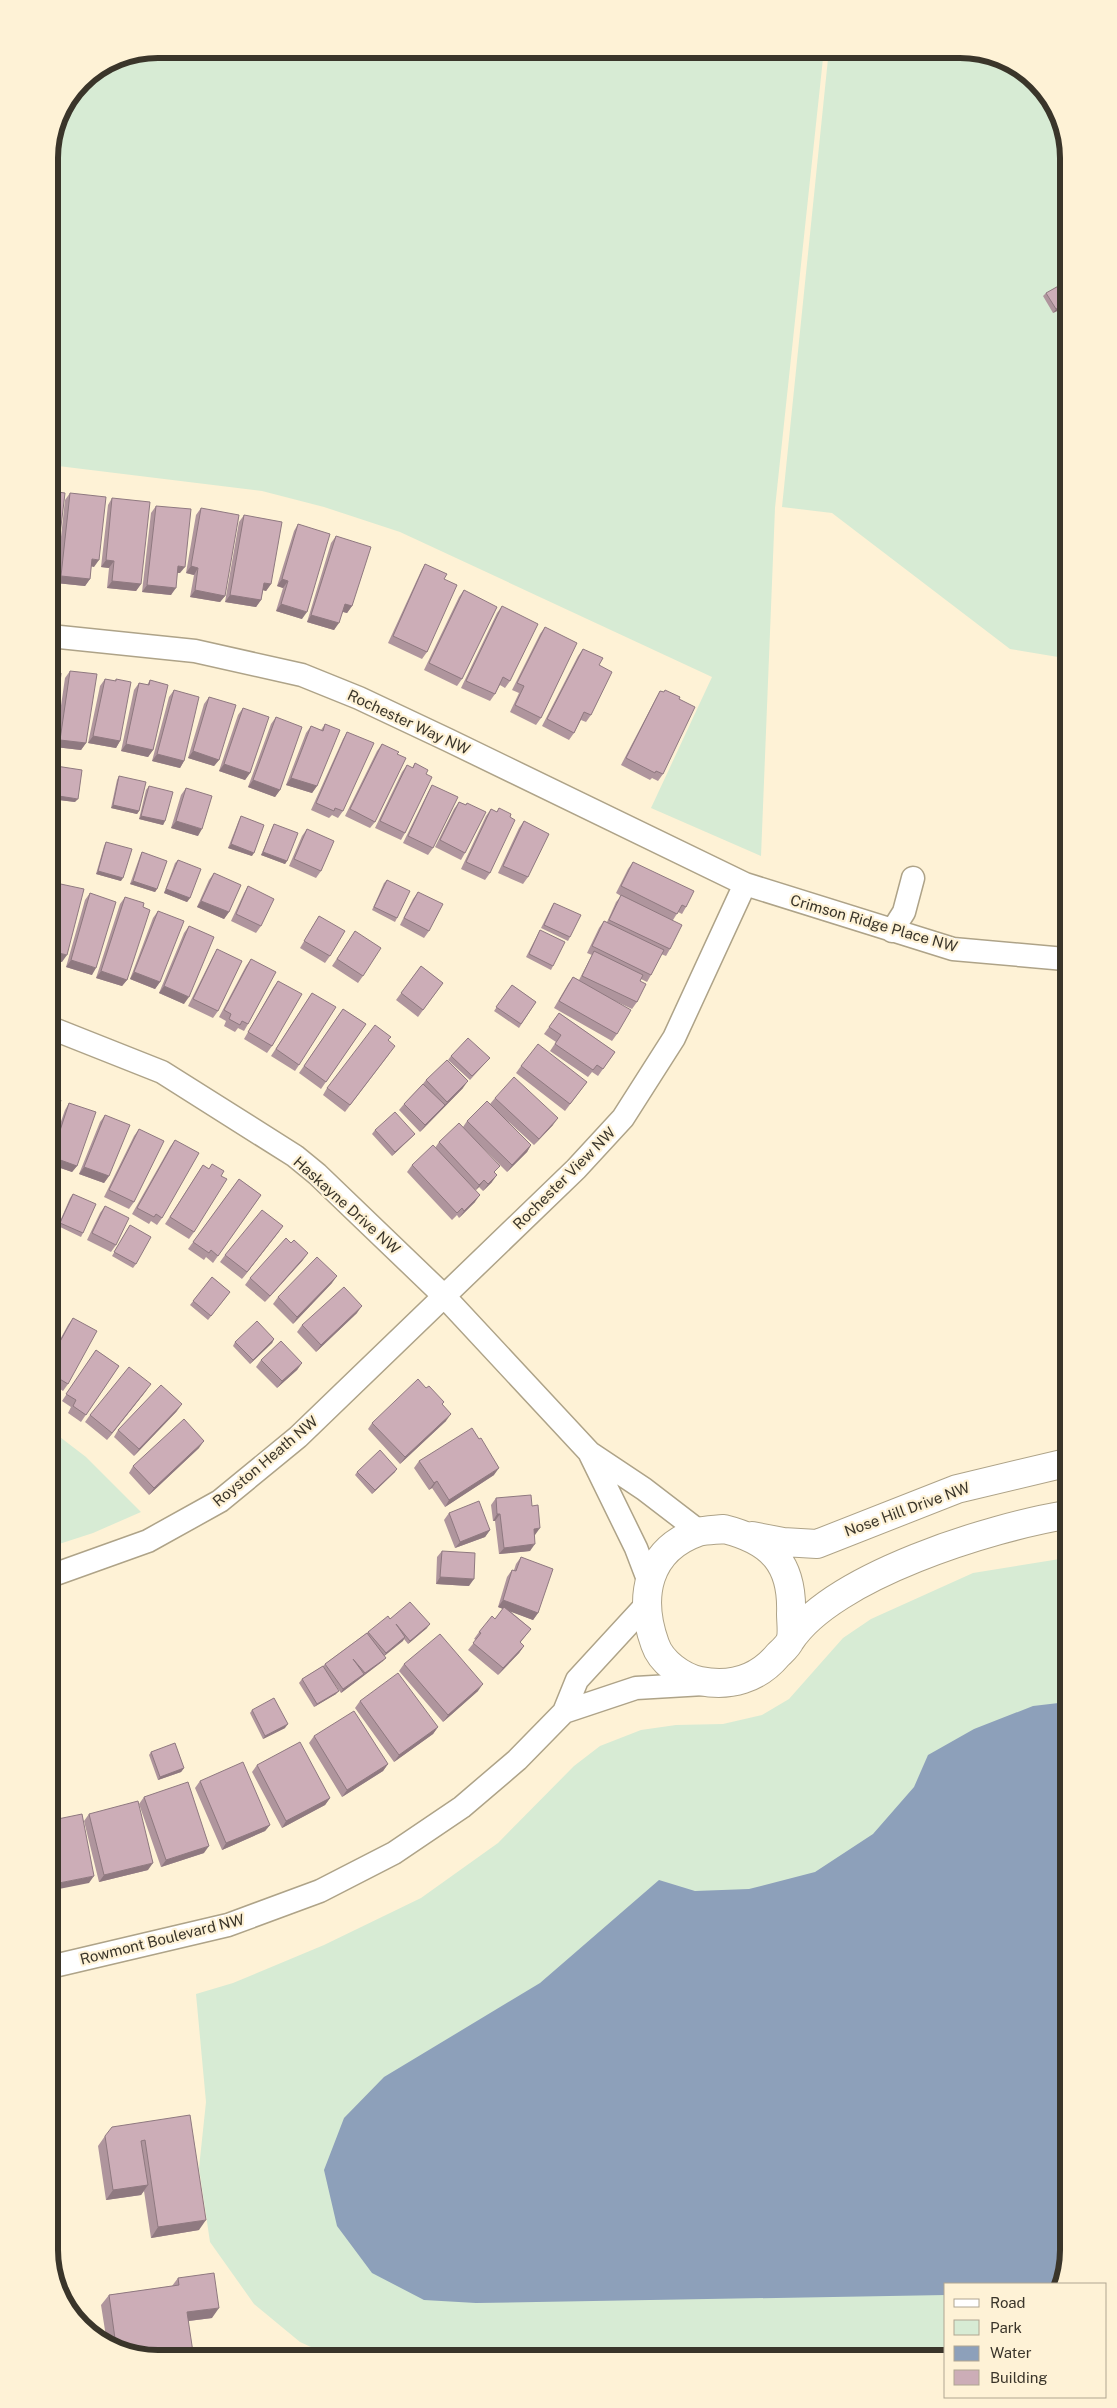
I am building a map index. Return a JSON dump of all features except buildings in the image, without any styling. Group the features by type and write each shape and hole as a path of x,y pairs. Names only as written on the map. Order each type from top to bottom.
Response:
{"street":[{"name":"Rochester Way NW","path":"58,637 195,651 302,675 359,698 745,884"},
{"path":"892,931 904,912 913,878"},
{"name":"Crimson Ridge Place NW","path":"745,884 892,931 953,948 1060,959"},
{"name":"Rochester View NW","path":"444,1295 576,1169 623,1118 674,1038 721,940 745,884"},
{"name":"Haskayne Drive NW","path":"58,1031 162,1072 295,1156 444,1295 590,1453 644,1489 700,1532"},
{"name":"Royston Heath NW","path":"58,1573 148,1541 220,1501 298,1438 444,1295"},
{"name":"Haskayne Drive NW","path":"590,1453 636,1548 647,1593"},
{"name":"Nose Hill Drive NW","path":"749,1535 783,1542 817,1544 957,1489 1060,1464"},
{"path":"790,1641 792,1592 784,1569 769,1549 749,1535 724,1529 700,1532 677,1542 660,1559 647,1593 655,1646 663,1658 687,1677 715,1683 732,1683 755,1675 774,1661 790,1641 800,1627 819,1609 858,1584 945,1548 989,1533 1060,1516"},
{"name":"Rowmont Boulevard NW","path":"58,1965 228,1925 320,1890 394,1853 462,1807 517,1760 564,1712 577,1680 647,1593"},
{"name":"Rowmont Boulevard NW","path":"564,1712 636,1688 715,1683"}],"green space":[{"path":"151,58 823,58 775,508 761,856 651,808 712,677 400,532 324,507 262,491 58,466 59,138 65,119 74,102 102,74 125,63"},
{"path":"828,58 966,58 979,59 998,65 1020,78 1039,97 1054,125 1059,145 1060,657 1010,649 832,513 782,507"},
{"path":"58,1436 86,1457 141,1512 93,1533 58,1544"},
{"path":"1060,1559 1060,2250 1058,2270 1054,2283 944,2283 944,2350 318,2350 300,2342 254,2304 210,2242 199,2168 206,2102 196,1994 233,1983 324,1945 421,1898 498,1843 574,1766 600,1746 641,1730 676,1725 723,1724 762,1715 789,1699 843,1638 871,1619 973,1573"}],"water":[{"path":"1060,1703 1060,2250 1058,2270 1054,2283 944,2283 944,2295 476,2303 424,2300 372,2273 337,2226 324,2170 344,2118 384,2077 540,1983 659,1880 695,1891 749,1889 815,1872 873,1834 914,1787 928,1755 974,1729 1033,1706"}]}
